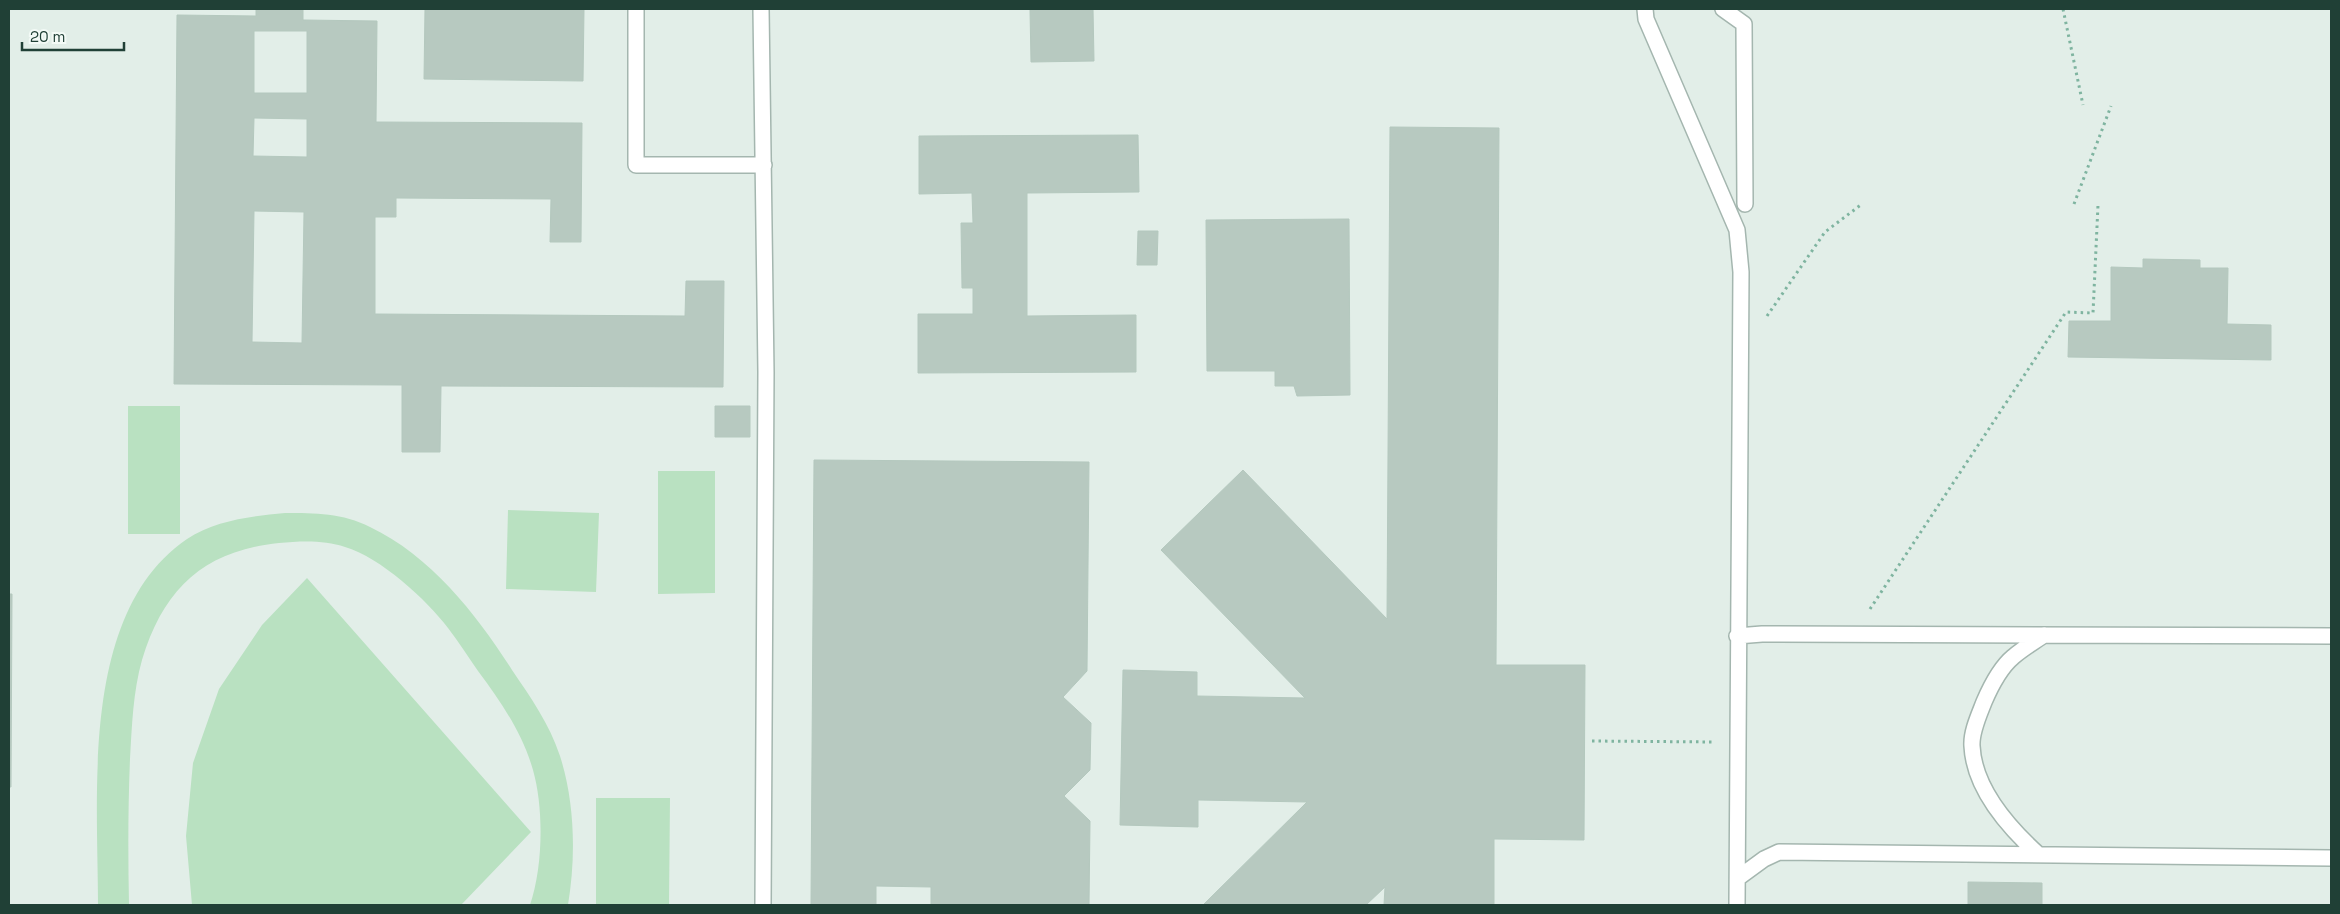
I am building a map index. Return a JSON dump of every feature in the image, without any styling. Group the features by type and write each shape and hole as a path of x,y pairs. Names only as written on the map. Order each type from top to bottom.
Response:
{"lane":[{"path":"636,9 636,165 764,165"},
{"path":"761,9 766,420 763,905"},
{"path":"1645,9 1646,19 1737,230 1741,272 1737,636 1737,905"},
{"path":"1723,9 1744,24 1745,204"},
{"path":"1737,636 1854,634 2331,636"},
{"path":"2039,856 2018,836 1987,792 1976,768 1971,745 1988,692 2011,658 2044,635"},
{"path":"1738,878 1764,859 1779,852 2331,858"}],"path":[{"path":"2063,9 2083,105"},
{"path":"2074,204 2111,106"},
{"path":"1740,356 1825,232 1862,204"},
{"path":"1854,634 2066,312 2093,313 2098,205"},
{"path":"1592,742 1738,742"}],"green space":[{"path":"128,406 180,406 180,534 128,534"},
{"path":"658,471 715,471 715,593 658,594"},
{"path":"508,510 599,513 596,592 506,589"},
{"path":"285,513 339,516 360,522 392,539 433,570 468,608 484,629 539,711 551,733 560,756 569,792 573,830 571,887 568,905 530,905 540,856 539,802 533,770 523,743 510,718 452,633 428,605 402,581 373,560 345,547 321,542 304,542 252,547 208,565 175,593 162,612 142,660 133,709 129,795 129,905 98,905 98,759 102,707 112,657 128,611 152,571 187,539 222,523"},
{"path":"307,578 531,832 461,905 192,905 186,836 193,763 219,689 262,625"},
{"path":"596,798 670,798 669,905 596,905"}],"building":[{"path":"256,9 303,9 303,20 377,21 376,122 582,123 581,242 550,242 551,199 396,198 396,217 375,217 375,314 685,316 686,281 724,281 723,387 441,386 440,452 402,452 402,385 174,384 177,15 256,16","holes":["254,31 307,31 307,93 254,93","254,118 307,119 307,157 253,156","254,211 304,212 302,343 252,342"]},
{"path":"425,9 584,9 583,81 424,79"},
{"path":"1030,9 1093,9 1094,61 1031,62"},
{"path":"1390,127 1499,128 1496,665 1585,665 1584,840 1494,839 1494,905 1384,905 1385,887 1366,905 1203,905 1307,802 1198,800 1198,827 1120,825 1123,670 1197,672 1197,696 1305,698 1161,550 1243,470 1387,619"},
{"path":"1138,135 1139,192 1027,193 1027,316 1136,315 1136,372 918,373 918,314 973,314 973,288 962,288 961,223 973,223 972,193 919,194 919,136"},
{"path":"1349,219 1350,395 1297,396 1294,386 1275,386 1275,371 1207,371 1206,220"},
{"path":"1138,231 1158,231 1157,265 1137,265"},
{"path":"2143,259 2200,260 2200,268 2228,268 2227,324 2271,325 2271,360 2068,357 2069,321 2111,321 2111,267 2143,268"},
{"path":"715,406 750,406 750,437 715,437"},
{"path":"814,460 1089,462 1087,671 1063,697 1091,723 1090,770 1064,796 1090,821 1089,905 931,905 931,887 876,886 876,905 811,905"},
{"path":"9,594 12,594 11,787 9,787"},
{"path":"1968,882 2042,883 2042,905 1968,905"}]}
